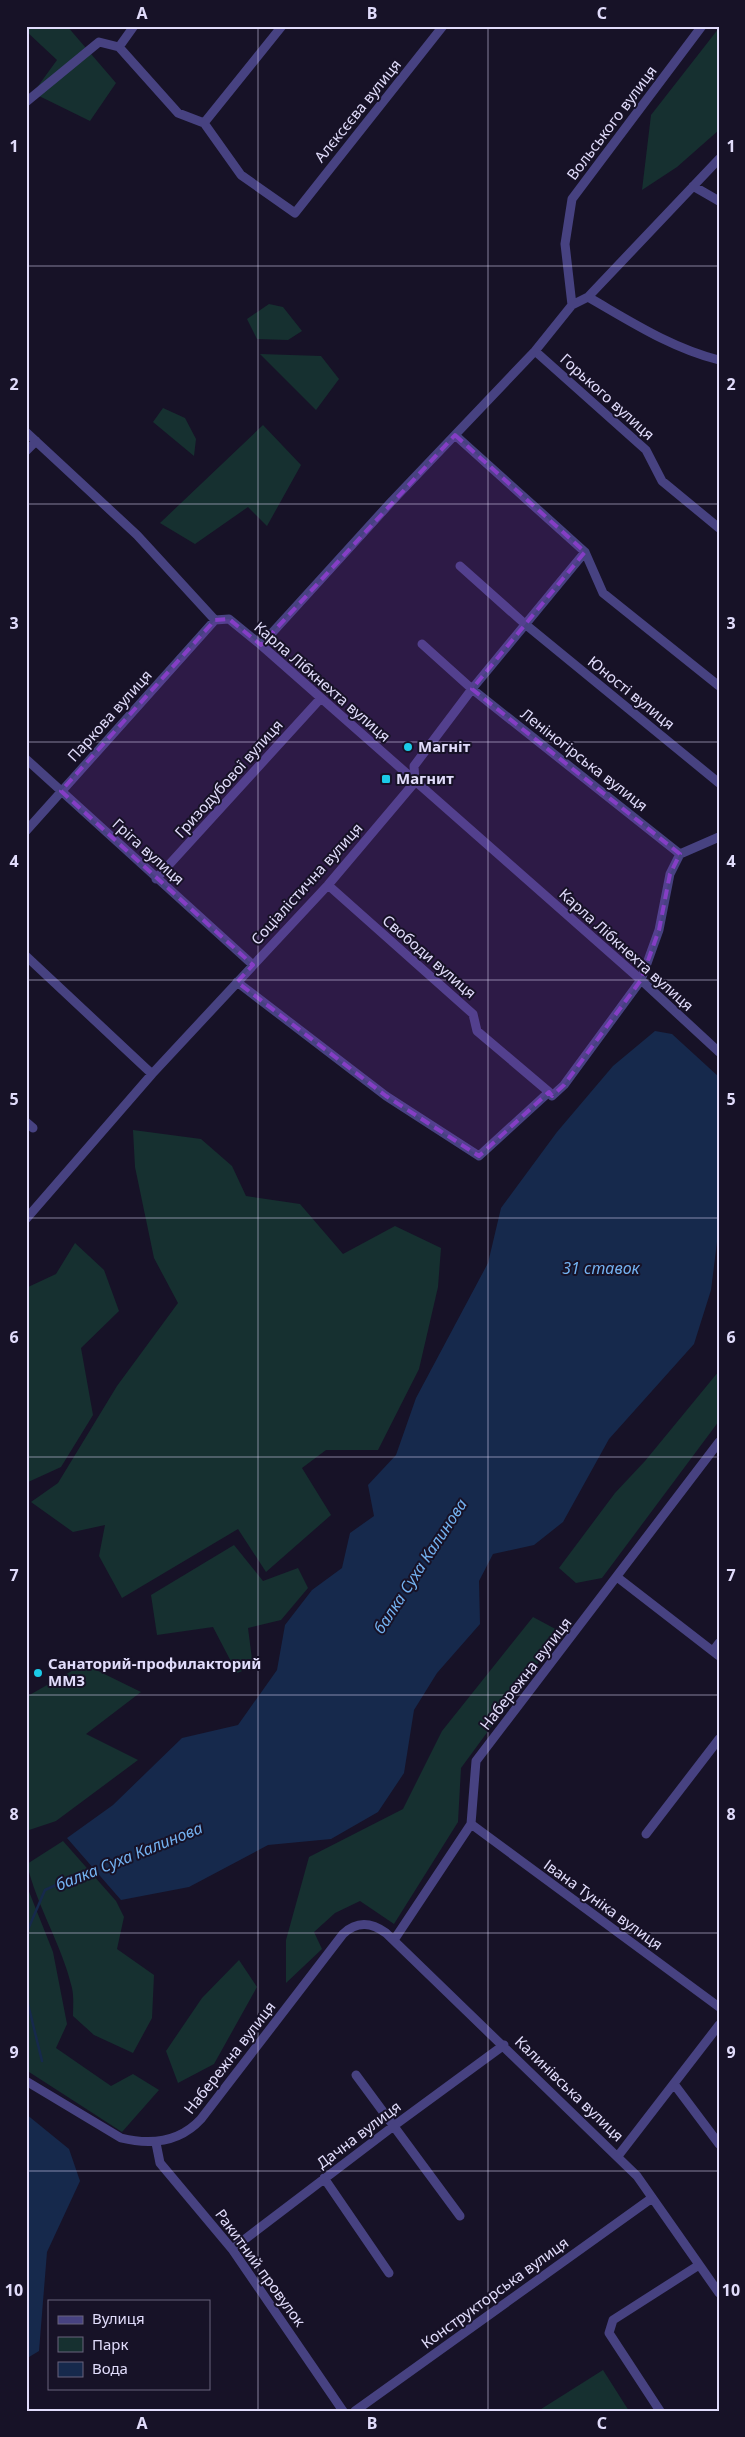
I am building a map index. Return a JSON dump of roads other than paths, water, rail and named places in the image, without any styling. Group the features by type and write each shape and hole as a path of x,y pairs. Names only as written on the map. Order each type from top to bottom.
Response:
{"street":[{"path":"119,47 134,26"},
{"path":"26,102 98,42 119,47 178,113 204,123 282,26"},
{"name":"Алєксєєва вулиця","path":"204,123 241,175 295,212 443,26"},
{"name":"Вольського вулиця","path":"572,305 565,244 572,199 702,26"},
{"path":"260,645 455,435 536,351 572,305 588,297 719,159"},
{"path":"693,186 719,201"},
{"path":"588,297 667,341 693,353 719,360"},
{"name":"Горького вулиця","path":"536,351 646,450 662,481 719,528"},
{"path":"26,432 137,535 215,620"},
{"path":"455,435 585,552 603,594 719,686"},
{"path":"26,451 36,441"},
{"name":"Соціалістична вулиця","path":"26,1219 152,1074 328,885 415,782 414,766 472,689 585,552"},
{"name":"Юності вулиця","path":"460,566 525,624 719,783"},
{"name":"Карла Лібкнехта вулиця","path":"215,620 229,619 260,645 641,980 719,1052"},
{"name":"Паркова вулиця","path":"26,831 215,620"},
{"name":"Леніногірська вулиця","path":"422,644 472,689 680,854"},
{"name":"Гризодубової вулиця","path":"156,878 216,816 321,698"},
{"name":"Гріга вулиця","path":"26,759 253,965"},
{"path":"237,982 386,1096 478,1156 549,1092 552,1096 564,1085 641,980 659,930 670,874 680,854 719,837"},
{"name":"Свободи вулиця","path":"328,885 473,1014 477,1031 549,1092"},
{"path":"26,956 152,1074"},
{"name":"Набережна вулиця","path":"394,1940 471,1824 476,1761 719,1442"},
{"path":"617,1577 716,1653 719,1643"},
{"path":"646,1834 719,1739"},
{"name":"Івана Туніка вулиця","path":"471,1824 719,2007"},
{"name":"Набережна вулиця","path":"26,2081 121,2138 138,2142 156,2143 187,2131 201,2119 343,1934 348,1929 362,1924 377,1927"},
{"name":"Калинівська вулиця","path":"377,1927 394,1940 638,2176 719,2293"},
{"path":"618,2156 719,2025"},
{"name":"Дачна вулиця","path":"232,2248 394,2125 504,2045"},
{"path":"356,2075 460,2216"},
{"path":"674,2084 719,2144"},
{"name":"Ракитний провулок","path":"156,2143 160,2163 232,2248 343,2411"},
{"path":"324,2178 389,2273"},
{"name":"Конструкторська вулиця","path":"355,2411 652,2198"},
{"path":"660,2411 609,2332 613,2320 699,2265"}],"water":[{"name":"31 ставок","path":"655,1031 672,1034 719,1077 719,1226 711,1290 694,1344 609,1439 563,1522 534,1545 493,1554 479,1581 480,1624 437,1673 414,1710 404,1773 378,1812 331,1839 268,1845 189,1887 121,1900 67,1838 113,1805 182,1738 238,1725 277,1670 285,1625 312,1590 342,1568 350,1533 374,1516 368,1485 396,1455 416,1398 488,1263 501,1208 557,1132 613,1066"},
{"path":"26,2114 69,2149 80,2181 47,2252 39,2351 29,2357 29,2397 26,2402"}],"waterway":[{"name":"балка Суха Калинова","path":"26,1934 45,1890 96,1867"},
{"name":"балка Суха Калинова","path":"26,1996 42,2061"}],"place":[{"name":"Магніт","path":"408,747"},
{"name":"Магнит","path":"386,779"},
{"name":"Санаторий-профилакторий ММЗ","path":"38,1673"}]}
